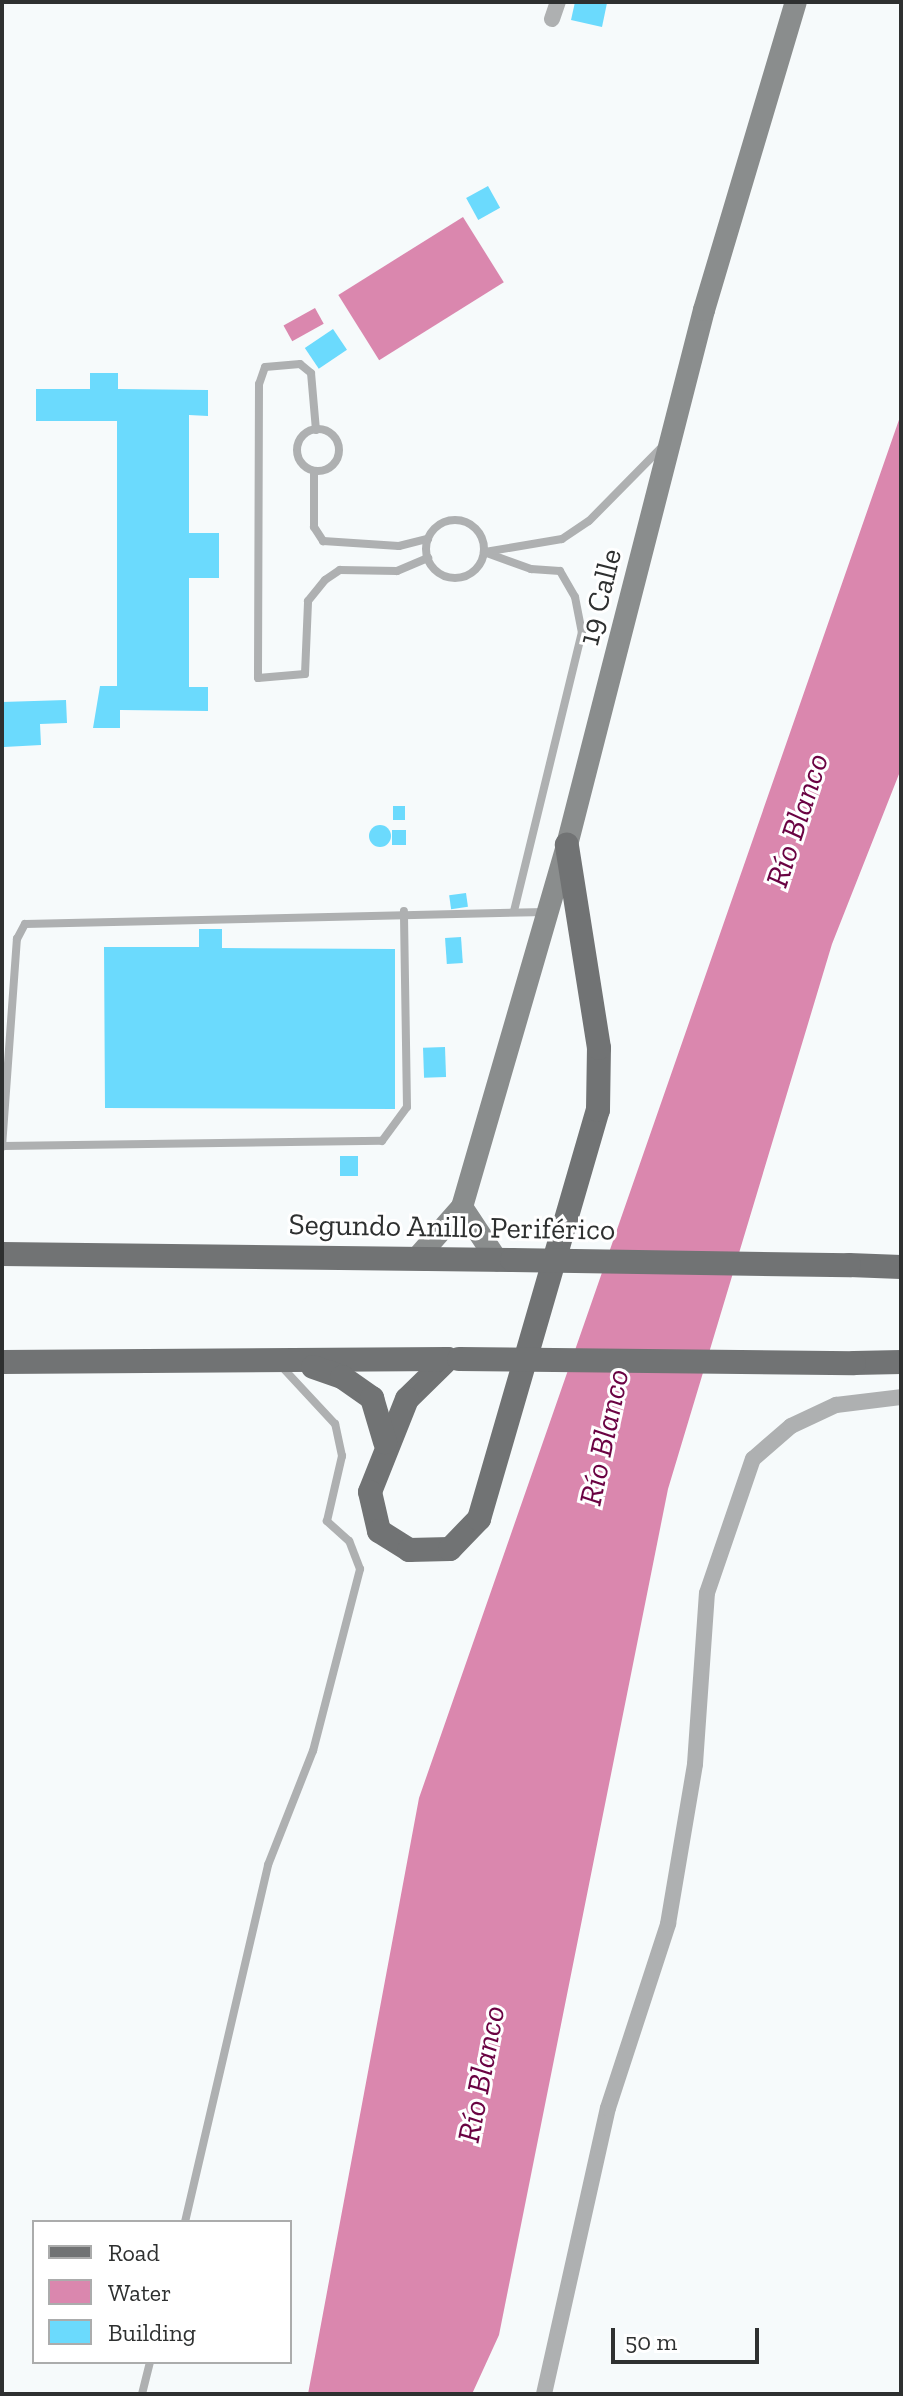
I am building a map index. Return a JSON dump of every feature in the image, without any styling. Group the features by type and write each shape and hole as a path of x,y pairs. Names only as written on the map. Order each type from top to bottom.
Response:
{"main road":[{"name":"19 Calle","path":"416,1259 462,1207 567,845 672,437 796,2"},
{"path":"453,1359 416,1384 385,1442 370,1492 379,1531 409,1550 450,1549 467,1536 485,1504 598,1110 599,1048 567,845"},
{"path":"462,1207 504,1260"},
{"name":"Segundo Anillo Periférico","path":"2,1254 901,1267"},
{"path":"2,1362 453,1359 901,1362"},
{"path":"283,1360 362,1388 380,1413 385,1442"}],"street":[{"path":"544,2394 608,2108 668,1924 695,1764 707,1593 753,1459 791,1426 836,1405 901,1397"}],"lane":[{"path":"316,430 311,373 300,364 265,367 259,384 258,678 305,674 308,601 325,580 340,570 397,571 428,558"},
{"path":"314,471 331,467 339,453 329,433 316,430 304,435 297,452 314,471 314,527 323,541 399,546 428,539"},
{"path":"484,552 562,539 589,521 672,437"},
{"path":"460,521 480,534 484,552 476,570 458,578 440,574 428,558 428,539 438,526 460,521"},
{"path":"484,552 531,569 560,571 575,597 582,632 514,911"},
{"path":"404,911 407,1107 382,1141 2,1146 17,939 25,924 404,911 548,912"},
{"path":"185,2220 268,1865 313,1751 360,1569 349,1541 327,1521 342,1456 335,1424 283,1360"},
{"path":"142,2394 150,2364"}],"water":[{"path":"463,217 504,282 379,360 338,295"},
{"path":"315,308 324,324 292,341 284,325"},
{"name":"Río Blanco","path":"901,414 901,769 832,944 668,1489 499,2335 472,2394 308,2394 419,1798"}],"building":[{"path":"575,2 607,3 602,27 571,20"},
{"path":"488,186 500,208 478,220 466,198"},
{"path":"333,329 347,350 319,369 305,348"},
{"path":"90,373 118,373 118,389 208,390 208,416 189,415 189,533 219,533 219,578 189,578 189,687 208,687 208,711 120,710 120,728 93,728 100,686 117,686 117,421 36,421 36,389 90,389"},
{"path":"66,700 67,723 40,724 41,745 4,747 2,702"},
{"path":"393,806 405,806 405,820 393,820"},
{"path":"380,825 388,828 391,836 388,844 380,847 372,844 369,836 372,828"},
{"path":"392,830 406,830 406,845 392,845"},
{"path":"466,893 468,907 451,909 449,895"},
{"path":"199,929 222,929 222,948 395,949 395,1109 105,1108 104,947 199,947"},
{"path":"461,937 463,963 447,964 445,938"},
{"path":"445,1047 446,1077 424,1078 423,1048"},
{"path":"340,1156 358,1156 358,1176 340,1176"}]}
